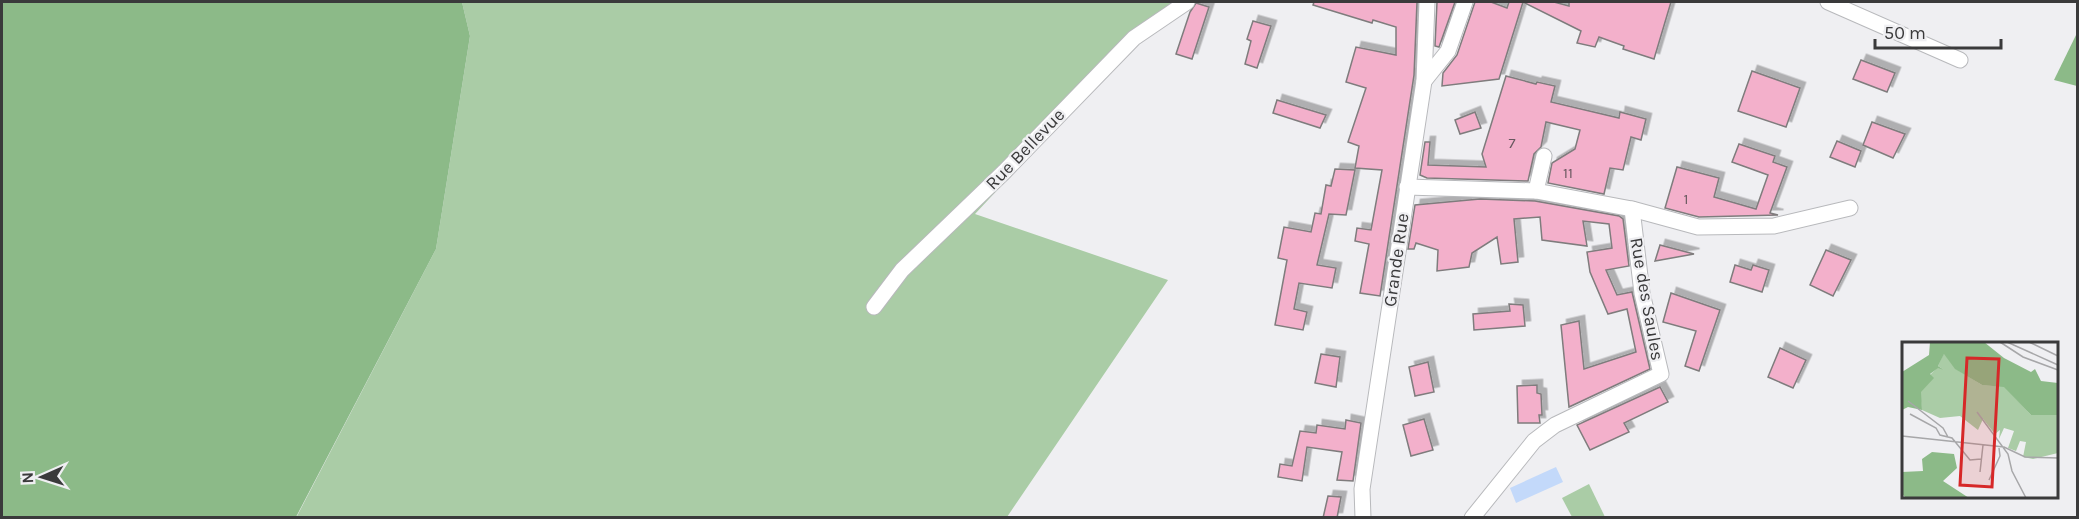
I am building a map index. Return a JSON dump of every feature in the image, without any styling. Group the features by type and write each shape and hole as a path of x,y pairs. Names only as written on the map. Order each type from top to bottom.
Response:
{"street":[{"name":"Rue Bellevue","path":"874,307 902,270 1004,172 1134,38 1187,2"},
{"name":"Grande Rue","path":"1363,518 1362,489 1424,81 1427,2"},
{"path":"1424,81 1448,51 1465,2"},
{"path":"1828,2 1960,60"},
{"path":"1536,191 1544,156"},
{"path":"1407,187 1536,191 1632,209 1698,227 1774,226 1850,208"},
{"name":"Rue des Saules","path":"1472,518 1534,441 1555,425 1661,374 1642,293 1632,209"}],"green space":[{"path":"2,2 462,2 470,36 436,249 296,517 2,517"},
{"path":"462,2 1195,2 1146,36 1103,76 975,214 1168,280 1007,517 296,518 436,249 470,36"},
{"path":"2077,33 2077,86 2054,80"},
{"path":"1589,484 1605,517 1572,517 1562,498"}],"water":[{"path":"1556,467 1563,482 1516,503 1510,488"}],"building":[{"path":"1314,2 1417,2 1414,75 1380,296 1360,293 1369,244 1355,241 1357,228 1371,230 1382,170 1355,168 1359,146 1348,142 1366,88 1346,82 1356,47 1396,55 1396,27 1373,20 1372,23 1313,5"},
{"path":"1437,2 1455,2 1439,47 1435,46"},
{"path":"1475,2 1491,2 1507,8 1509,2 1523,2 1499,79 1442,86 1443,73 1457,55"},
{"path":"1523,2 1554,2 1569,6 1569,2 1671,2 1654,59 1623,49 1624,46 1599,37 1595,47 1577,43 1581,31"},
{"path":"1196,3 1209,7 1192,59 1176,54 1190,12"},
{"path":"1253,21 1271,26 1257,68 1245,64 1251,41 1247,39"},
{"path":"1861,60 1895,73 1887,92 1853,79"},
{"path":"1752,71 1800,88 1786,127 1738,111"},
{"path":"1506,76 1536,84 1537,82 1555,86 1551,102 1619,118 1620,112 1646,119 1641,140 1631,137 1623,170 1610,168 1604,194 1548,183 1552,163 1575,149 1580,130 1546,122 1541,147 1534,154 1528,181 1427,178 1420,175 1425,142 1430,142 1428,165 1486,167 1482,154"},
{"path":"1277,100 1326,115 1320,128 1273,113"},
{"path":"1475,112 1481,128 1460,134 1455,120"},
{"path":"1872,122 1905,134 1893,158 1863,145"},
{"path":"1837,141 1861,151 1855,167 1830,157"},
{"path":"1739,144 1775,156 1773,162 1787,167 1770,213 1778,215 1699,217 1665,208 1677,167 1719,178 1714,197 1756,209 1768,175 1732,162"},
{"path":"1335,169 1355,170 1346,215 1329,214 1317,265 1336,268 1332,288 1299,283 1294,309 1307,312 1303,330 1275,325 1287,260 1278,258 1284,227 1311,232 1315,213 1321,214 1326,185 1331,186"},
{"path":"1480,199 1535,201 1619,216 1623,219 1629,266 1606,270 1617,295 1632,292 1650,369 1569,407 1561,325 1579,321 1584,369 1636,352 1627,309 1608,314 1590,272 1587,252 1612,248 1609,224 1583,221 1587,246 1542,240 1540,217 1514,219 1518,262 1501,264 1497,237 1472,253 1469,267 1437,271 1438,250 1416,243 1414,249 1408,249 1415,205"},
{"path":"1660,245 1694,254 1655,261"},
{"path":"1826,250 1851,260 1833,296 1810,285"},
{"path":"1735,265 1751,270 1753,265 1769,270 1762,292 1730,282"},
{"path":"1671,293 1720,310 1699,371 1685,366 1696,331 1663,322"},
{"path":"1509,304 1523,305 1525,326 1474,330 1473,314 1510,311"},
{"path":"1780,348 1806,360 1793,388 1768,377"},
{"path":"1321,354 1340,357 1336,387 1315,383"},
{"path":"1428,362 1434,392 1415,396 1409,367"},
{"path":"1537,385 1537,393 1541,394 1540,423 1518,423 1517,386"},
{"path":"1660,387 1668,402 1624,423 1629,432 1590,450 1577,425"},
{"path":"1424,419 1433,450 1411,456 1403,425"},
{"path":"1346,420 1361,423 1353,481 1337,480 1342,452 1307,447 1302,481 1278,477 1280,464 1292,466 1300,431 1316,433 1317,425 1345,429"},
{"path":"1328,496 1341,497 1337,518 1323,518"}]}
